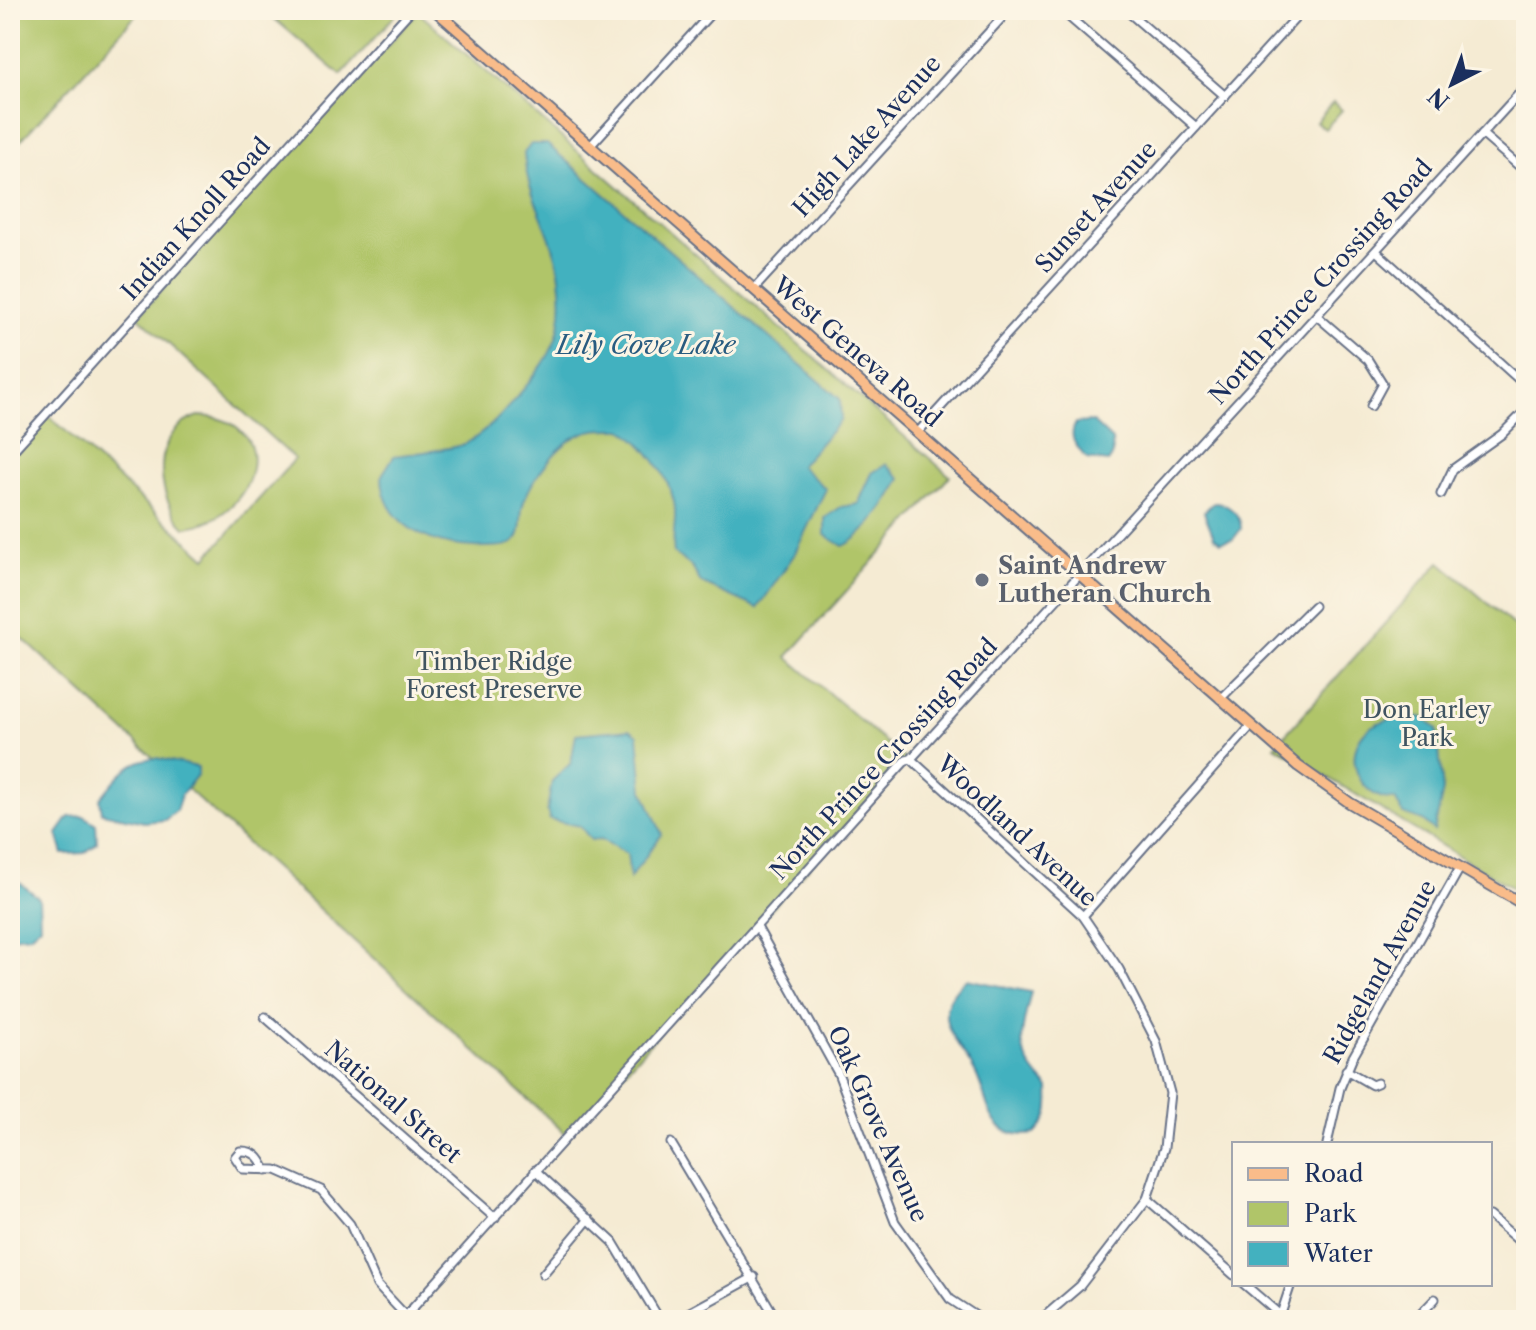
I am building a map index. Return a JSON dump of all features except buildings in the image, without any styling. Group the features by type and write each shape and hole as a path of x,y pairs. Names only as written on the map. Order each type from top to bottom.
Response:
{"main road":[{"name":"West Geneva Road","path":"435,10 592,144 1275,746 1350,803 1526,906"}],"street":[{"name":"Indian Knoll Road","path":"10,454 411,10"},
{"path":"592,144 714,10"},
{"name":"High Lake Avenue","path":"754,289 1009,10"},
{"path":"1061,10 1196,127"},
{"path":"1126,10 1225,96"},
{"name":"Sunset Avenue","path":"919,431 1303,10"},
{"name":"North Prince Crossing Road","path":"404,1318 906,760 911,759 1080,577 1526,86"},
{"path":"1482,134 1526,172"},
{"path":"1376,251 1526,386"},
{"path":"1317,316 1368,360 1383,384 1371,406"},
{"path":"1441,494 1453,469 1502,434 1526,410"},
{"path":"1220,699 1314,606"},
{"path":"1083,916 1251,726"},
{"name":"Woodland Avenue","path":"911,759 1083,916 1119,969 1156,1041 1170,1093 1164,1148 1147,1199 1080,1286 1045,1316 1032,1320"},
{"name":"Ridgeland Avenue","path":"1328,1142 1346,1070 1460,868"},
{"name":"Oak Grove Avenue","path":"757,927 838,1073 895,1222 950,1299 982,1320"},
{"name":"National Street","path":"265,1017 495,1218"},
{"path":"1346,1070 1372,1085 1377,1083"},
{"path":"671,1143 777,1320"},
{"path":"266,1170 276,1170 307,1182 331,1199 350,1224 369,1273 404,1318"},
{"path":"535,1170 589,1219 626,1259 660,1320"},
{"path":"1147,1199 1232,1273"},
{"path":"1492,1218 1526,1247"},
{"path":"543,1274 589,1219"},
{"path":"675,1320 754,1277"},
{"path":"1246,1286 1282,1319 1290,1286"},
{"path":"1415,1320 1435,1299"}],"green space":[{"path":"10,10 141,10 10,152"},
{"path":"264,10 400,10 341,75"},
{"name":"Timber Ridge Forest Preserve","path":"418,12 950,476 787,657 906,760 567,1135 10,627 10,457 48,415 206,558 295,459 138,316"},
{"path":"1333,102 1342,110 1325,129 1316,122"},
{"path":"199,416 226,421 244,434 252,451 252,470 244,490 230,507 210,520 185,527 167,499 162,466 172,435 183,424"},
{"name":"Don Earley Park","path":"1440,562 1526,636 1526,896 1275,746"}],"water":[{"name":"Lily Cove Lake","path":"531,144 547,144 840,399 841,420 800,466 826,489 794,555 758,608 701,583 692,567 674,553 675,508 667,481 648,452 623,429 586,432 572,439 553,456 525,499 518,536 510,545 465,547 431,539 415,532 391,509 384,493 382,475 394,456 452,448 474,438 493,423 529,382 556,340 562,309 559,270 529,183 524,153"},
{"path":"1093,422 1112,440 1113,455 1108,462 1087,459 1074,442 1073,428 1076,423"},
{"path":"886,464 901,478 868,527 843,546 825,535 825,518 841,507 858,504 872,473"},
{"path":"1213,503 1233,510 1239,519 1241,529 1233,539 1221,542 1214,537 1204,512"},
{"path":"1397,717 1422,717 1437,729 1443,791 1434,831 1423,821 1403,814 1395,799 1373,794 1359,777 1355,766 1357,743 1364,733"},
{"path":"630,729 638,735 643,790 662,834 630,878 627,854 601,839 591,840 580,826 550,820 547,811 552,781 571,763 576,734"},
{"path":"157,758 198,767 198,774 181,795 176,811 165,820 144,822 102,813 100,799 118,777 139,762"},
{"path":"84,816 96,824 97,843 85,853 63,854 57,834 69,817"},
{"path":"10,875 39,898 40,926 30,935 10,937"},
{"path":"966,979 1031,992 1022,1044 1029,1064 1049,1088 1046,1118 1035,1134 1020,1135 1000,1127 989,1110 977,1076 949,1028 947,1005"}],"place":[{"name":"Saint Andrew Lutheran Church","path":"982,580"}]}
